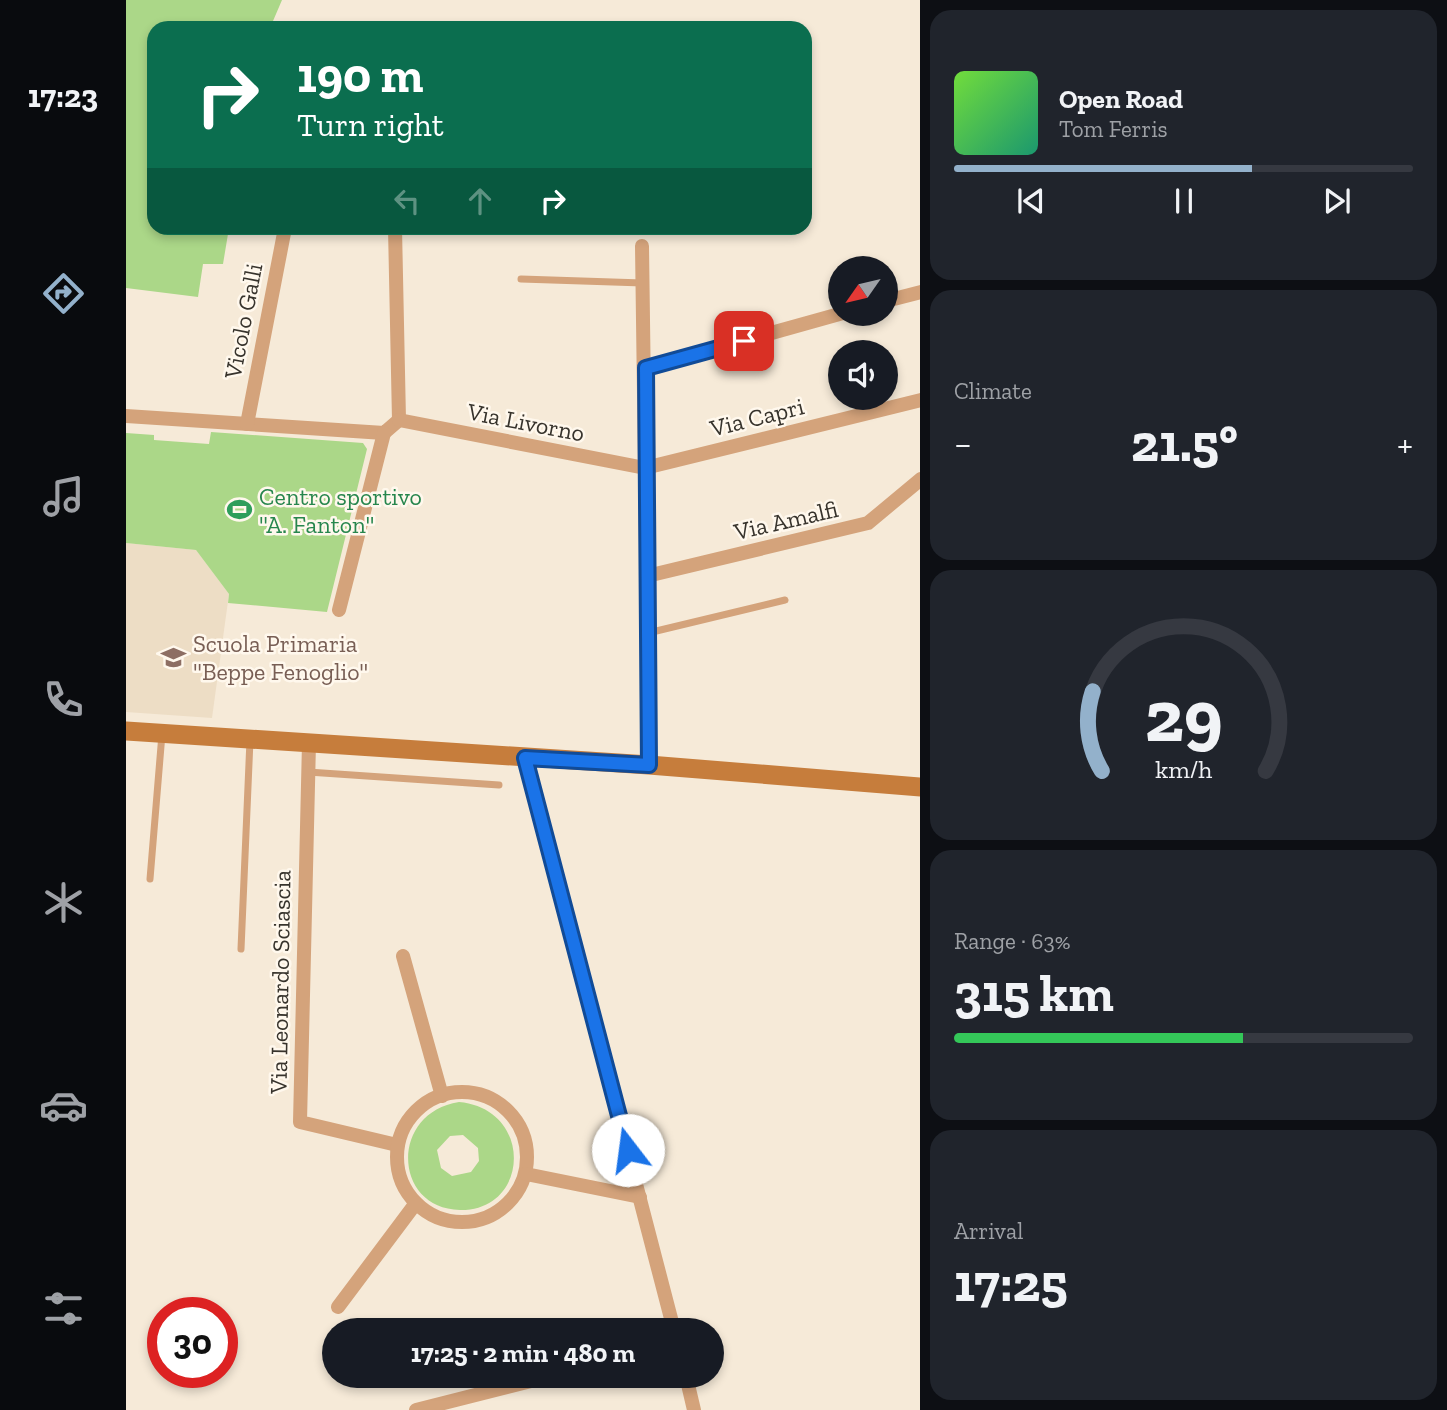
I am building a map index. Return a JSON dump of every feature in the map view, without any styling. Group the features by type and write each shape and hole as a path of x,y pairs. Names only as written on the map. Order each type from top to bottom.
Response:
{"street":[{"name":"Vicolo Galli","path":"247,424 284,235"},
{"path":"339,610 384,433 399,420 395,235"},
{"path":"642,246 646,368 649,765"},
{"path":"898,298 920,292"},
{"path":"646,368 828,317"},
{"name":"Via Capri","path":"645,468 920,400"},
{"path":"126,416 384,433"},
{"name":"Via Livorno","path":"399,420 645,468"},
{"name":"Via Amalfi","path":"647,576 869,523 920,479"},
{"path":"126,731 649,765 920,788"},
{"name":"Via Leonardo Sciascia","path":"309,743 300,1122 397,1145"},
{"path":"525,758 671,1318"},
{"path":"403,956 442,1096"},
{"path":"473,1093 493,1100 510,1113 525,1142 526,1174 518,1192 505,1206 480,1220 451,1222 432,1215 416,1203 405,1189 399,1171 397,1145 414,1114 430,1100 442,1096 473,1093"},
{"path":"526,1174 640,1196"},
{"path":"338,1307 416,1203"},
{"path":"416,1410 503,1388"},
{"path":"689,1388 694,1410"}],"lane":[{"path":"521,279 643,283"},
{"path":"648,633 785,600"},
{"path":"150,879 162,733"},
{"path":"241,949 250,739"},
{"path":"308,772 499,785"}],"shaded area":[{"name":"Scuola Primaria \"Beppe Fenoglio\"","path":"126,543 196,550 229,594 212,718 126,712"}],"green space":[{"path":"126,0 282,0 273,21 147,21 147,235 228,235 223,264 203,264 198,297 126,288"},
{"name":"Centro sportivo \"A. Fanton\"","path":"211,432 363,443 367,449 327,612 228,603 229,594 196,550 126,543 126,433 154,435 154,440 209,444"},
{"path":"459,1102 483,1109 501,1122 511,1140 514,1159 510,1178 500,1195 483,1206 460,1210 438,1206 422,1194 412,1178 408,1160 411,1141 420,1123 436,1110","holes":["463,1135 478,1148 479,1161 471,1172 452,1176 441,1168 437,1150 450,1136"]}],"place":[{"name":"Centro sportivo \"A. Fanton\"","path":"239,510"},
{"name":"Scuola Primaria \"Beppe Fenoglio\"","path":"173,657"}],"route":[{"path":"628,1150 525,758 649,765 646,368 744,341"}]}
